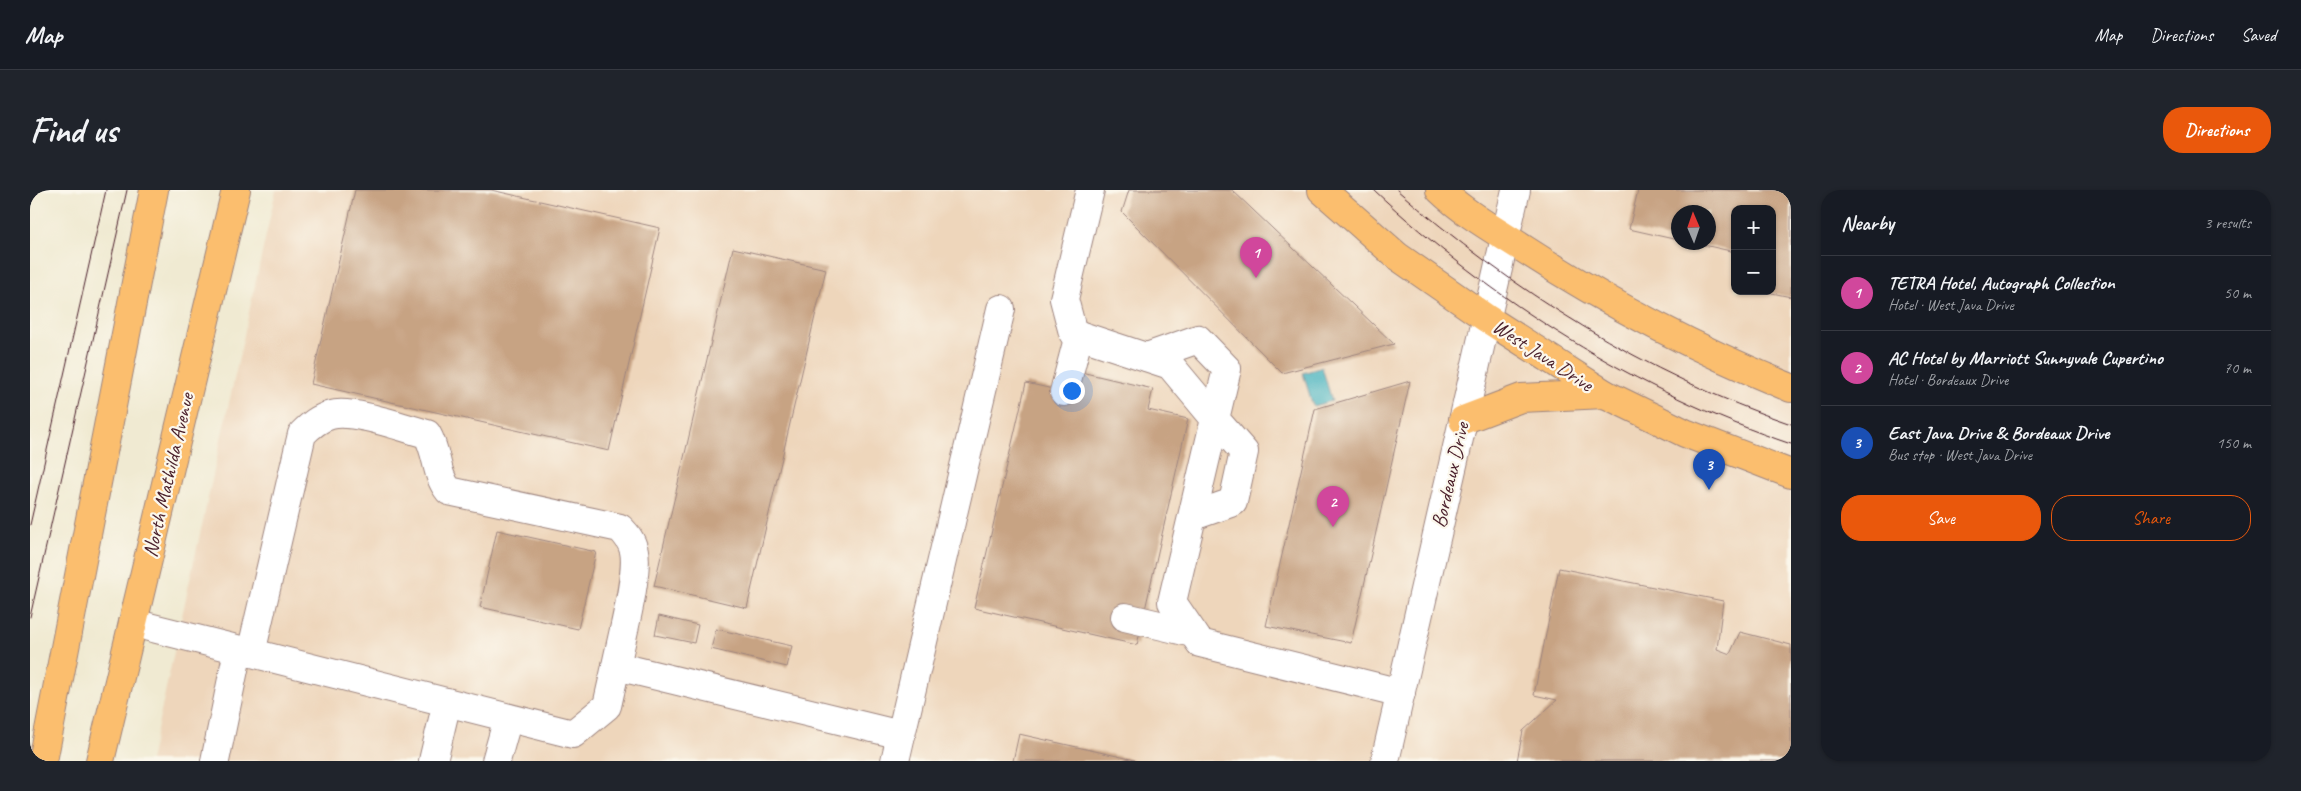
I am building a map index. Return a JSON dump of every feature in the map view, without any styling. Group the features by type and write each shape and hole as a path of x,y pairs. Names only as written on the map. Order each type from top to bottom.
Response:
{"main road":[{"path":"43,761 154,190"},
{"name":"North Mathilda Avenue","path":"100,761 236,190"},
{"name":"West Java Drive","path":"1322,190 1397,256 1486,318 1605,394 1685,434 1791,474"},
{"path":"1440,190 1505,237 1578,284 1727,362 1791,388"},
{"path":"1462,420 1521,398 1605,394"}],"street":[{"path":"1090,190 1064,299 1073,333 1170,365 1244,452 1233,502 1192,516"},
{"name":"Bordeaux Drive","path":"1385,761 1516,190"},
{"path":"895,761 1001,309"},
{"path":"1064,392 1079,334"},
{"path":"1147,357 1198,339 1227,369 1172,602 1200,643 1401,693"},
{"path":"133,623 245,651 447,702 508,718 573,734 607,706 634,571 634,551 630,538 620,528 448,491 441,482 434,445 427,434 347,413 332,414 320,419 302,434 245,651 215,761"},
{"path":"1127,610 1187,623"},
{"path":"616,666 901,735"},
{"path":"433,761 447,702"},
{"path":"496,761 508,718"}],"shaded area":[{"path":"276,190 1791,190 1791,761 150,761"}],"water":[{"path":"1322,367 1332,401 1313,406 1303,373"}],"building":[{"path":"355,190 491,190 660,228 609,451 311,384"},
{"path":"1129,190 1232,190 1394,344 1282,373 1122,212"},
{"path":"1638,190 1791,190 1791,297 1776,294 1776,205 1731,205 1731,251 1716,248 1716,205 1671,205 1671,238 1629,229"},
{"path":"733,248 826,269 747,608 654,586"},
{"path":"1081,372 1153,389 1148,410 1188,419 1137,645 974,608 1026,383 1076,394"},
{"path":"1410,381 1351,643 1266,626 1315,409"},
{"path":"497,530 596,552 578,629 480,607"},
{"path":"1559,568 1723,601 1717,649 1730,654 1740,632 1791,645 1791,761 1517,761 1523,731 1557,700 1534,695"},
{"path":"659,616 698,625 694,643 655,635"},
{"path":"716,629 792,646 787,667 711,649"},
{"path":"1019,734 1135,760 1135,761 1013,761"}],"tram line":[{"path":"30,525 106,190"},
{"path":"30,617 127,190"},
{"path":"1374,190 1419,231 1467,269 1569,339 1622,370 1677,398 1734,423 1791,444"},
{"path":"1397,190 1487,262 1583,326 1633,355 1684,381 1737,404 1791,424"}],"place":[{"name":"TETRA Hotel, Autograph Collection","path":"1256,278"},
{"name":"East Java Drive & Bordeaux Drive","path":"1709,490"},
{"name":"AC Hotel by Marriott Sunnyvale Cupertino","path":"1333,527"}]}
